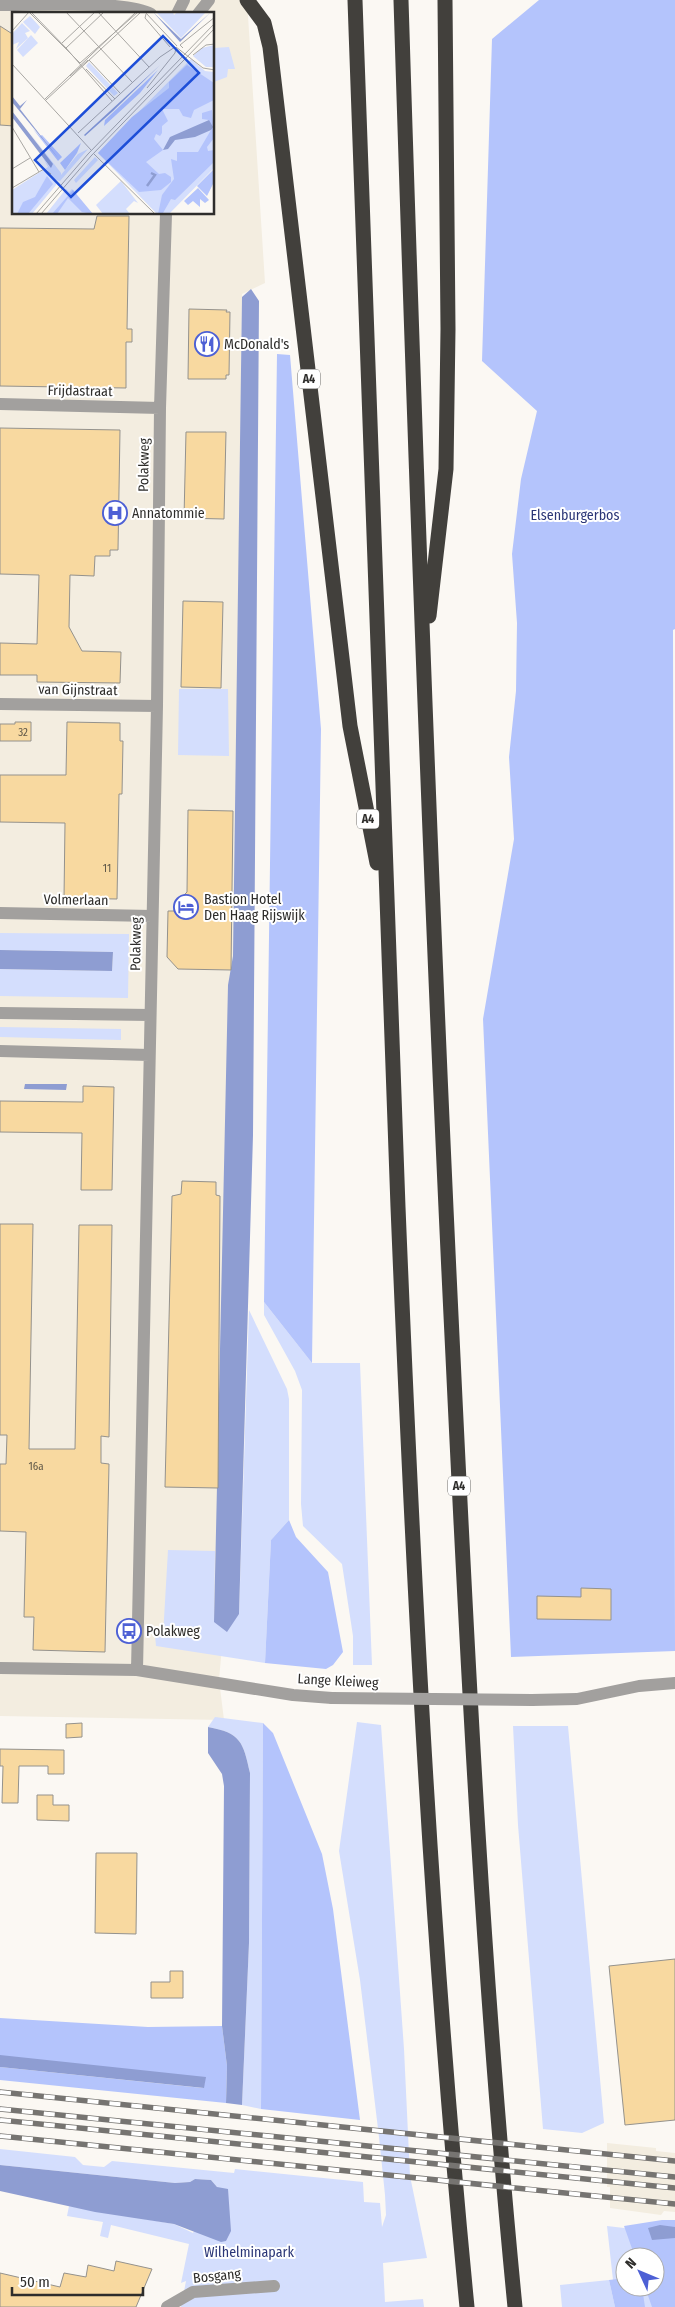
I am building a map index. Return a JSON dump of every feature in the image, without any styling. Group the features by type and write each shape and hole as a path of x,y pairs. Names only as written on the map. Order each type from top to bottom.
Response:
{"highway":[{"name":"A4","path":"247,0 264,23 270,47 350,726 386,912"},
{"name":"A4","path":"355,0 386,912 423,1759 449,2124 467,2307"},
{"name":"A4","path":"401,0 424,665 447,1226 473,1760 497,2126 515,2307"},
{"name":"A4","path":"424,665 446,469 448,329 445,0"}],"street":[{"path":"178,12 184,0"},
{"path":"200,12 209,0"},
{"path":"0,5 120,5 142,9 147,12"},
{"name":"Polakweg","path":"137,1670 160,408 168,216"},
{"name":"Frijdastraat","path":"0,404 160,408"},
{"name":"van Gijnstraat","path":"0,704 156,706"},
{"name":"Volmerlaan","path":"0,913 152,916"},
{"path":"0,1013 150,1015"},
{"path":"0,1051 149,1054"},
{"name":"Lange Kleiweg","path":"0,1668 137,1670 332,1698 577,1699 639,1686 675,1683"},
{"name":"Bosgang","path":"167,2307 193,2292 274,2286"}],"shaded area":[{"path":"0,0 247,0 265,283 242,294 229,1568 219,1680 224,1720 0,1716"},
{"path":"251,289 259,301 253,1135 239,1614 227,1632 214,1622 228,985 233,956 242,297"},
{"path":"0,950 113,952 112,971 0,969"},
{"path":"25,1084 67,1084 66,1090 24,1089"},
{"path":"208,1727 228,1732 239,1741 250,1773 249,1943 242,2105 226,2103 227,2066 222,2026 224,1786 222,1774 208,1753"},
{"path":"0,2055 206,2077 204,2088 0,2067"},
{"path":"607,2143 656,2148 656,2151 675,2153 675,2212 664,2211 661,2215 610,2208 610,2187 607,2187"},
{"path":"0,2165 175,2183 190,2182 195,2179 211,2180 217,2187 228,2189 231,2231 226,2241 221,2242 174,2224 95,2212 0,2191"},
{"path":"660,2225 675,2227 675,2238 652,2240 648,2228"}],"green space":[{"name":"Elsenburgerbos","path":"539,0 675,0 675,629 673,630 675,1651 511,1657 483,1019 514,839 509,757 516,691 517,623 512,554 521,479 537,411 482,361 492,39"},
{"path":"229,47 235,69 228,69 227,77 215,82 215,48"},
{"path":"277,354 290,355 321,729 312,1363 264,1302"},
{"path":"179,689 228,689 229,756 178,755"},
{"path":"0,933 129,934 128,998 0,996 0,969 112,971 113,952 0,950"},
{"path":"0,1027 121,1029 121,1040 0,1037"},
{"path":"264,1302 312,1363 360,1363 372,1665 353,1665 353,1636 342,1564 303,1526 301,1504 302,1390 295,1371 264,1315"},
{"path":"249,1310 287,1389 289,1399 289,1520 271,1540 265,1663 156,1646 155,1635 163,1636 168,1550 215,1551 214,1622 239,1614"},
{"path":"289,1520 296,1537 328,1572 343,1652 333,1665 326,1669 265,1663 271,1540"},
{"path":"215,1717 263,1723 261,2109 242,2105 249,1943 250,1773 239,1741 228,1732 208,1727"},
{"name":"Wilhelminapark","path":"357,1722 381,1725 404,2049 410,2176 427,2258 383,2263 385,2302 423,2299 424,2307 181,2307 186,2281 181,2283 189,2244 111,2225 108,2238 100,2236 103,2222 67,2216 69,2206 174,2224 193,2233 217,2187 211,2180 195,2179 190,2182 175,2183 0,2165 0,2149 75,2157 83,2165 104,2167 112,2161 234,2173 235,2169 363,2182 364,2202 380,2203 382,2227 386,2215 379,2137 360,1980 339,1851"},
{"path":"263,1723 273,1733 322,1854 333,1909 360,2120 261,2109"},
{"path":"513,1726 568,1726 604,2123 582,2133 543,2129 518,1825"},
{"path":"0,2018 148,2027 222,2026 227,2066 226,2103 0,2080 0,2067 203,2088 205,2081 0,2062"},
{"path":"662,2220 675,2220 675,2307 652,2307 648,2297 665,2297 665,2247 631,2247 624,2226"},
{"path":"607,2226 675,2234 675,2307 616,2307"},
{"path":"615,2279 615,2297 644,2297 645,2307 615,2307 609,2280"},
{"path":"609,2280 615,2307 562,2307 560,2285"}],"building":[{"path":"0,26 12,34 12,126 0,125"},
{"path":"97,216 129,216 127,329 132,329 132,342 126,342 126,388 0,386 0,228 94,229"},
{"path":"189,309 227,310 226,312 230,312 229,375 226,375 226,379 188,379"},
{"path":"0,428 120,430 118,550 110,550 110,556 95,556 94,576 70,575 69,627 82,651 121,652 120,683 37,682 37,675 0,675 0,643 37,644 39,575 0,574"},
{"path":"186,432 226,432 224,519 184,518"},
{"path":"183,601 223,602 221,688 181,687"},
{"path":"15,722 31,722 31,741 0,741 0,724 15,724"},
{"path":"67,722 120,723 120,741 123,741 122,794 119,794 117,899 64,898 65,823 0,822 0,775 66,775"},
{"path":"188,810 233,811 231,970 178,969 167,957 168,911 175,911 175,904 187,892"},
{"path":"83,1086 114,1087 112,1190 81,1190 82,1133 0,1132 0,1101 83,1102"},
{"path":"182,1181 216,1182 216,1195 220,1196 218,1488 165,1487 172,1196 181,1194"},
{"path":"0,1224 33,1224 29,1449 75,1449 79,1225 112,1225 109,1437 101,1436 101,1463 109,1464 105,1652 33,1650 34,1617 24,1617 26,1532 0,1531 0,1464 6,1464 7,1435 0,1435"},
{"path":"581,1588 611,1589 611,1620 537,1619 537,1596 581,1597"},
{"path":"82,1723 82,1737 66,1738 66,1724"},
{"path":"0,1749 64,1750 64,1774 48,1774 48,1766 19,1766 18,1803 2,1803 3,1766 0,1766"},
{"path":"37,1795 53,1795 53,1805 69,1805 69,1821 37,1820"},
{"path":"96,1853 137,1853 136,1934 95,1933"},
{"path":"675,1959 675,2120 625,2125 609,1966"},
{"path":"170,1971 183,1971 183,1998 151,1998 151,1982 170,1982"},
{"path":"116,2261 152,2269 136,2307 0,2307 0,2273 60,2287 64,2273 86,2277 88,2265 114,2271"}],"railway":[{"path":"0,2092 675,2161"},
{"path":"0,2109 675,2177"},
{"path":"0,2120 675,2188"},
{"path":"0,2136 675,2204"}],"place":[{"name":"McDonald's","path":"207,344"},
{"name":"Annatommie","path":"115,513"},
{"name":"Bastion Hotel Den Haag Rijswijk","path":"186,907"},
{"name":"Polakweg","path":"129,1631"}]}
